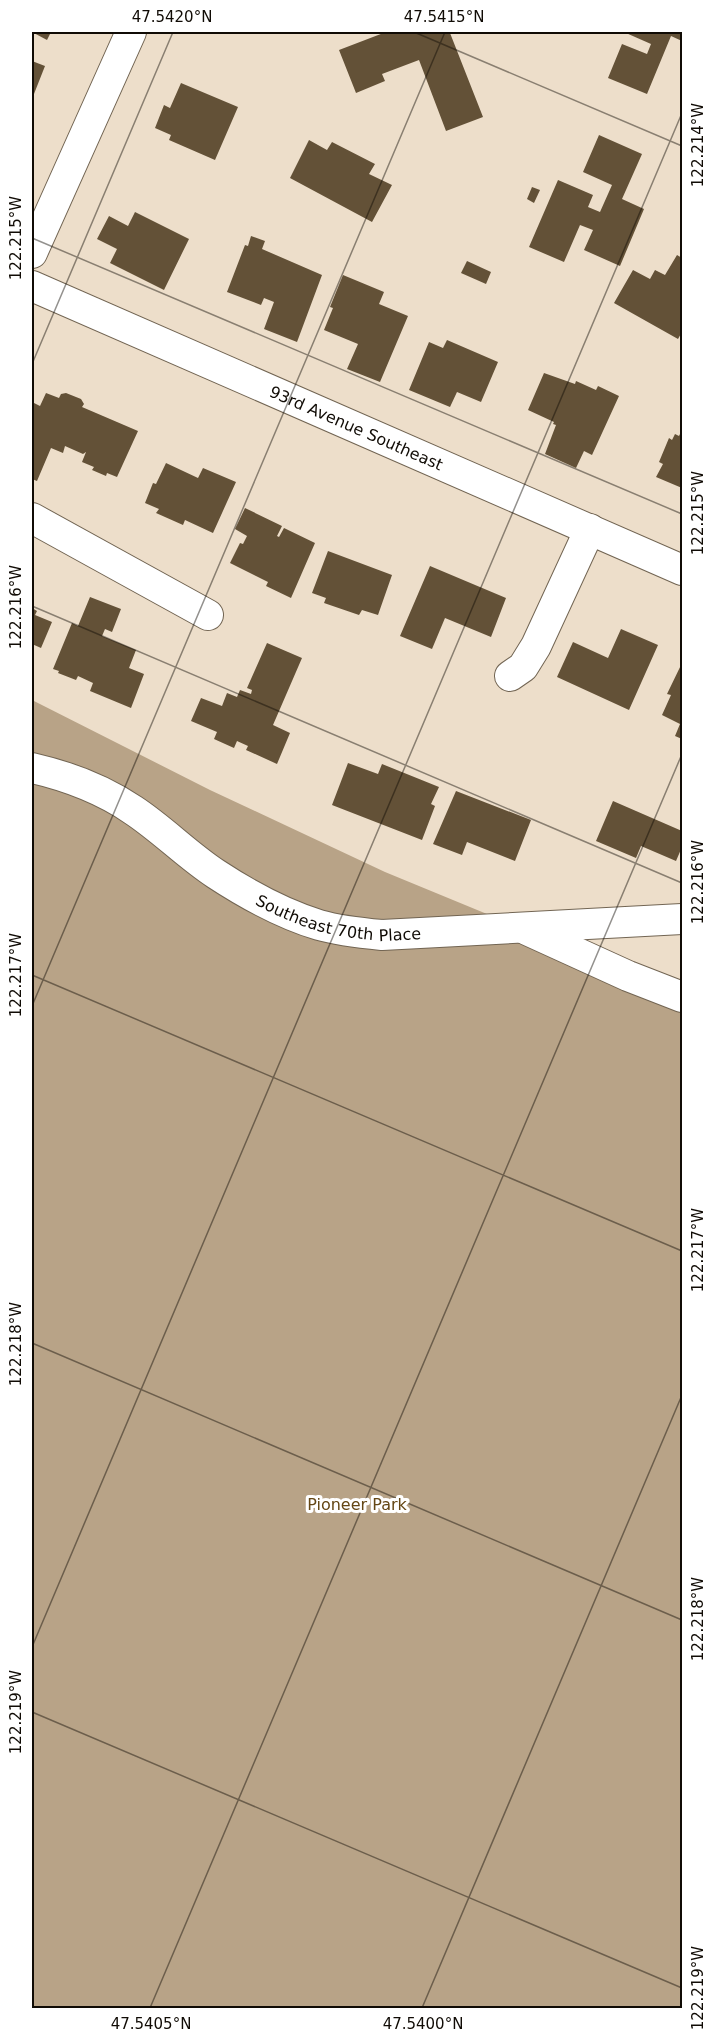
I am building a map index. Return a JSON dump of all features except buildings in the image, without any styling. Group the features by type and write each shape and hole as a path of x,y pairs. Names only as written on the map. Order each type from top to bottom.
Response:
{"street":[{"path":"32,253 131,32"},
{"name":"93rd Avenue Southeast","path":"32,286 682,570"},
{"path":"32,518 208,615"},
{"path":"510,676 523,667 536,646 590,530"},
{"name":"Southeast 70th Place","path":"32,768 51,772 96,789 133,810 215,873 287,913 320,925 382,935 682,919"},
{"path":"521,928 628,976 682,997"}],"green space":[{"name":"Pioneer Park","path":"32,700 210,790 385,872 521,928 682,999 682,2008 32,2008"}]}
